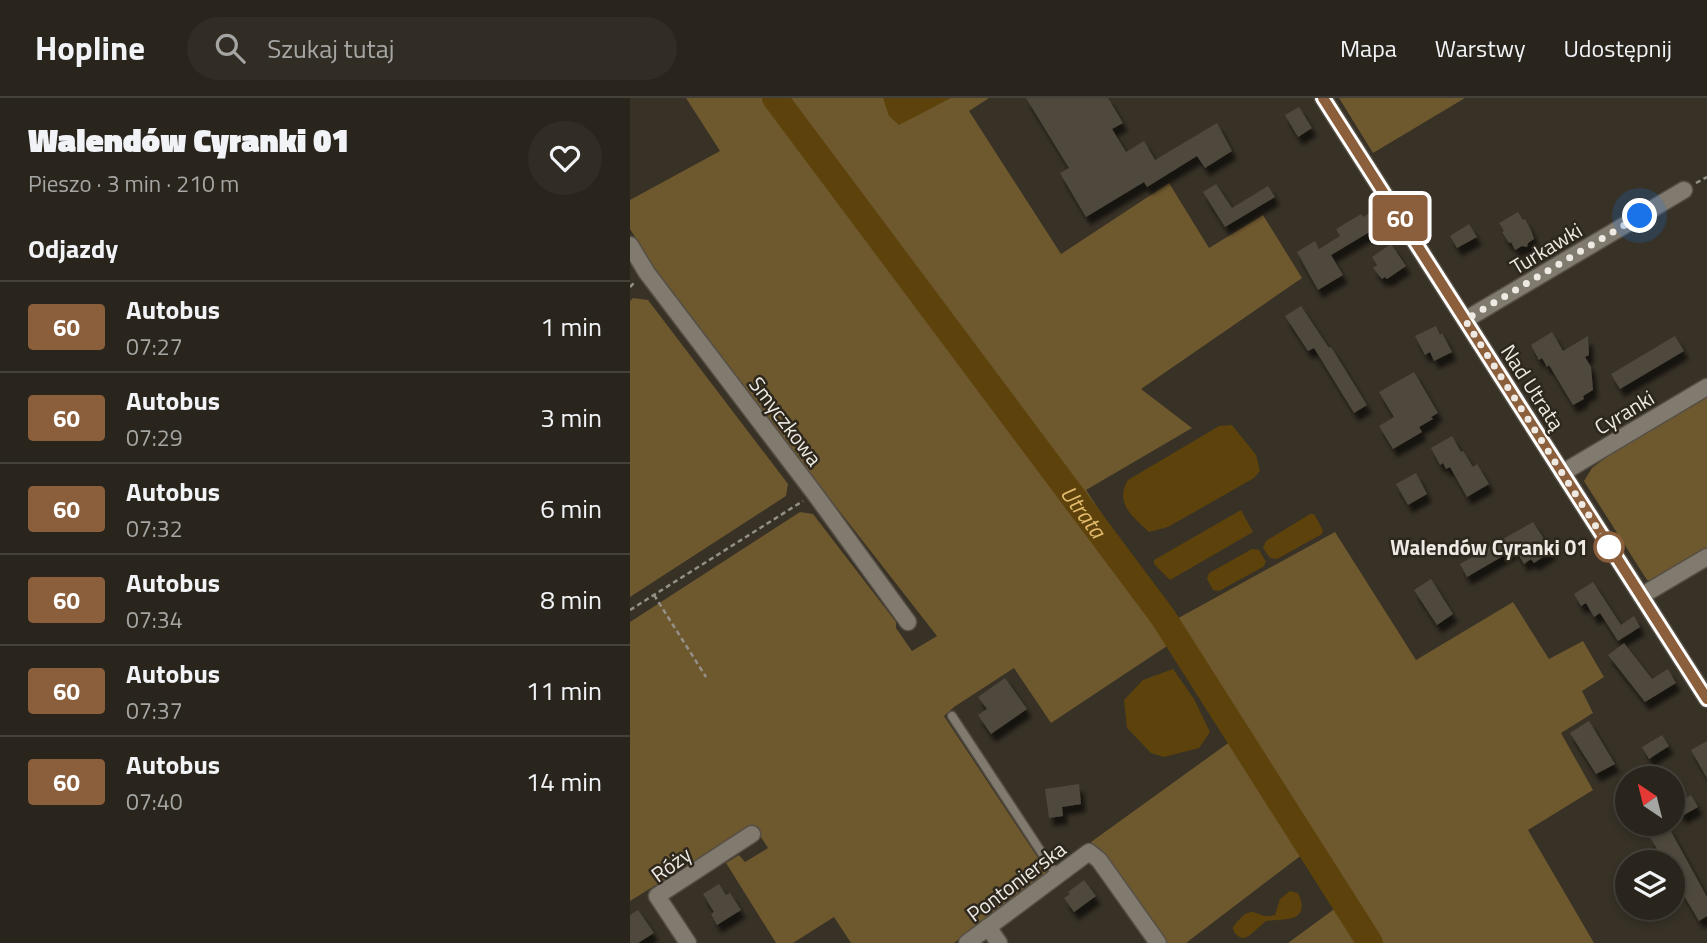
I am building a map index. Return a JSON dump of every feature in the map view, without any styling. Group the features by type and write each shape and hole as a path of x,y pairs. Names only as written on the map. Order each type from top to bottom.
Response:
{"street":[{"name":"Nad Utratą","path":"1323,98 1707,699"},
{"name":"Turkawki","path":"1465,320 1684,190"},
{"name":"Smyczkowa","path":"630,245 647,273 815,494 908,622"},
{"name":"Cyranki","path":"1562,473 1707,387"},
{"path":"1640,596 1707,558"},
{"name":"Róży","path":"688,943 657,896 752,834"},
{"name":"Pontonierska","path":"967,943 1089,852 1099,860 1158,943"},
{"path":"988,928 999,943"}],"lane":[{"path":"952,716 1057,876"}],"path":[{"path":"630,610 815,494"},
{"path":"654,595 706,677"}],"shaded area":[{"path":"686,98 989,98 969,111 1061,254 1169,183 1209,248 1263,215 1302,278 1141,389 1192,428 1086,490 1173,621 1335,532 1416,660 1513,602 1549,659 1583,641 1604,677 1582,691 1593,713 1561,733 1593,790 1528,830 1594,943 1288,943 1337,907 1303,854 1186,943 1163,943 1091,842 1231,741 1170,644 1051,723 1014,668 944,716 1048,873 954,943 851,943 834,917 793,943 776,943 726,863 739,855 745,862 768,848 753,825 630,901 630,622 800,512 813,514 896,622 896,628 912,651 937,636 690,320 630,229 630,200 720,151"},
{"path":"883,98 951,98 899,125 889,116"},
{"path":"1339,98 1465,98 1373,153"},
{"path":"633,298 648,300 788,484 786,496 630,597 630,301"},
{"path":"1707,396 1707,550 1656,580 1647,580 1584,481 1592,468 1612,453"},
{"path":"1232,425 1256,455 1260,471 1254,478 1168,527 1149,532 1124,503 1124,488 1128,480 1219,426"},
{"path":"1241,510 1253,532 1170,580 1154,564 1154,560"},
{"path":"1314,514 1323,530 1322,534 1277,559 1270,558 1263,548 1266,541"},
{"path":"1252,549 1259,550 1266,562 1263,567 1219,591 1213,590 1207,579 1209,573"},
{"path":"1173,669 1194,699 1210,732 1199,748 1164,757 1151,753 1127,728 1124,700 1143,680"},
{"path":"1290,891 1298,893 1301,903 1299,915 1266,921 1245,938 1235,933 1233,927 1240,918 1250,912 1275,915 1280,899"}],"building":[{"path":"1026,98 1108,98 1123,123 1112,129 1126,152 1144,141 1155,160 1217,123 1232,151 1205,168 1197,156 1147,187 1144,182 1086,217 1060,173 1069,168"},
{"path":"1299,107 1312,128 1298,137 1285,115"},
{"path":"1216,184 1232,208 1268,186 1275,197 1225,227 1203,192"},
{"path":"1374,210 1383,224 1331,255 1343,275 1318,290 1297,252 1315,241 1319,249 1340,236 1336,229 1361,214 1363,217"},
{"path":"1518,212 1523,220 1525,219 1534,239 1527,247 1522,246 1515,250 1499,223"},
{"path":"1469,224 1477,237 1457,248 1450,236"},
{"path":"1391,244 1406,266 1387,279 1382,279 1373,268 1377,265 1372,257"},
{"path":"1301,306 1329,348 1331,347 1367,405 1354,413 1314,348 1308,351 1285,316"},
{"path":"1436,326 1452,352 1434,361 1430,352 1425,355 1415,336"},
{"path":"1552,332 1563,351 1588,336 1589,355 1585,357 1591,367 1593,390 1573,405 1549,365 1547,367 1542,358 1539,360 1531,345"},
{"path":"1675,336 1684,351 1620,389 1611,374"},
{"path":"1414,372 1438,413 1419,427 1422,432 1393,449 1379,426 1394,417 1379,392"},
{"path":"1452,436 1473,467 1477,464 1489,484 1467,497 1450,467 1446,469 1443,463 1440,465 1431,448"},
{"path":"1416,473 1427,494 1408,505 1396,484"},
{"path":"1533,522 1552,551 1534,563 1531,559 1524,564 1515,549 1467,577 1460,564"},
{"path":"1431,579 1453,614 1437,625 1414,590"},
{"path":"1593,582 1621,625 1634,616 1640,627 1618,641 1600,613 1594,617 1586,603 1581,606 1574,594"},
{"path":"1624,643 1652,679 1668,669 1676,683 1645,702 1608,655"},
{"path":"1005,678 1027,709 991,734 978,715 987,709 978,697"},
{"path":"1589,721 1615,764 1596,774 1570,733"},
{"path":"1662,735 1669,746 1649,759 1642,747"},
{"path":"1707,741 1707,778 1691,750"},
{"path":"1079,784 1081,804 1062,807 1063,816 1049,818 1045,789"},
{"path":"1691,795 1698,807 1685,814 1685,798"},
{"path":"1673,836 1681,850 1658,850 1650,837"},
{"path":"1685,857 1707,897 1707,916 1699,921 1685,897"},
{"path":"1084,880 1096,896 1074,912 1064,898"},
{"path":"719,884 726,895 730,893 741,910 717,925 711,914 714,912 703,894"},
{"path":"638,910 654,933 638,943 630,943 630,915"}],"waterway":[{"name":"Utrata","path":"775,98 1163,617 1370,943"}],"bus line":[{"name":"60","path":"1323,98 1707,699"}],"place":[{"name":"Walendów Cyranki 01","path":"1609,547"}],"route":[{"path":"1609,547 1465,320 1640,216"}]}
